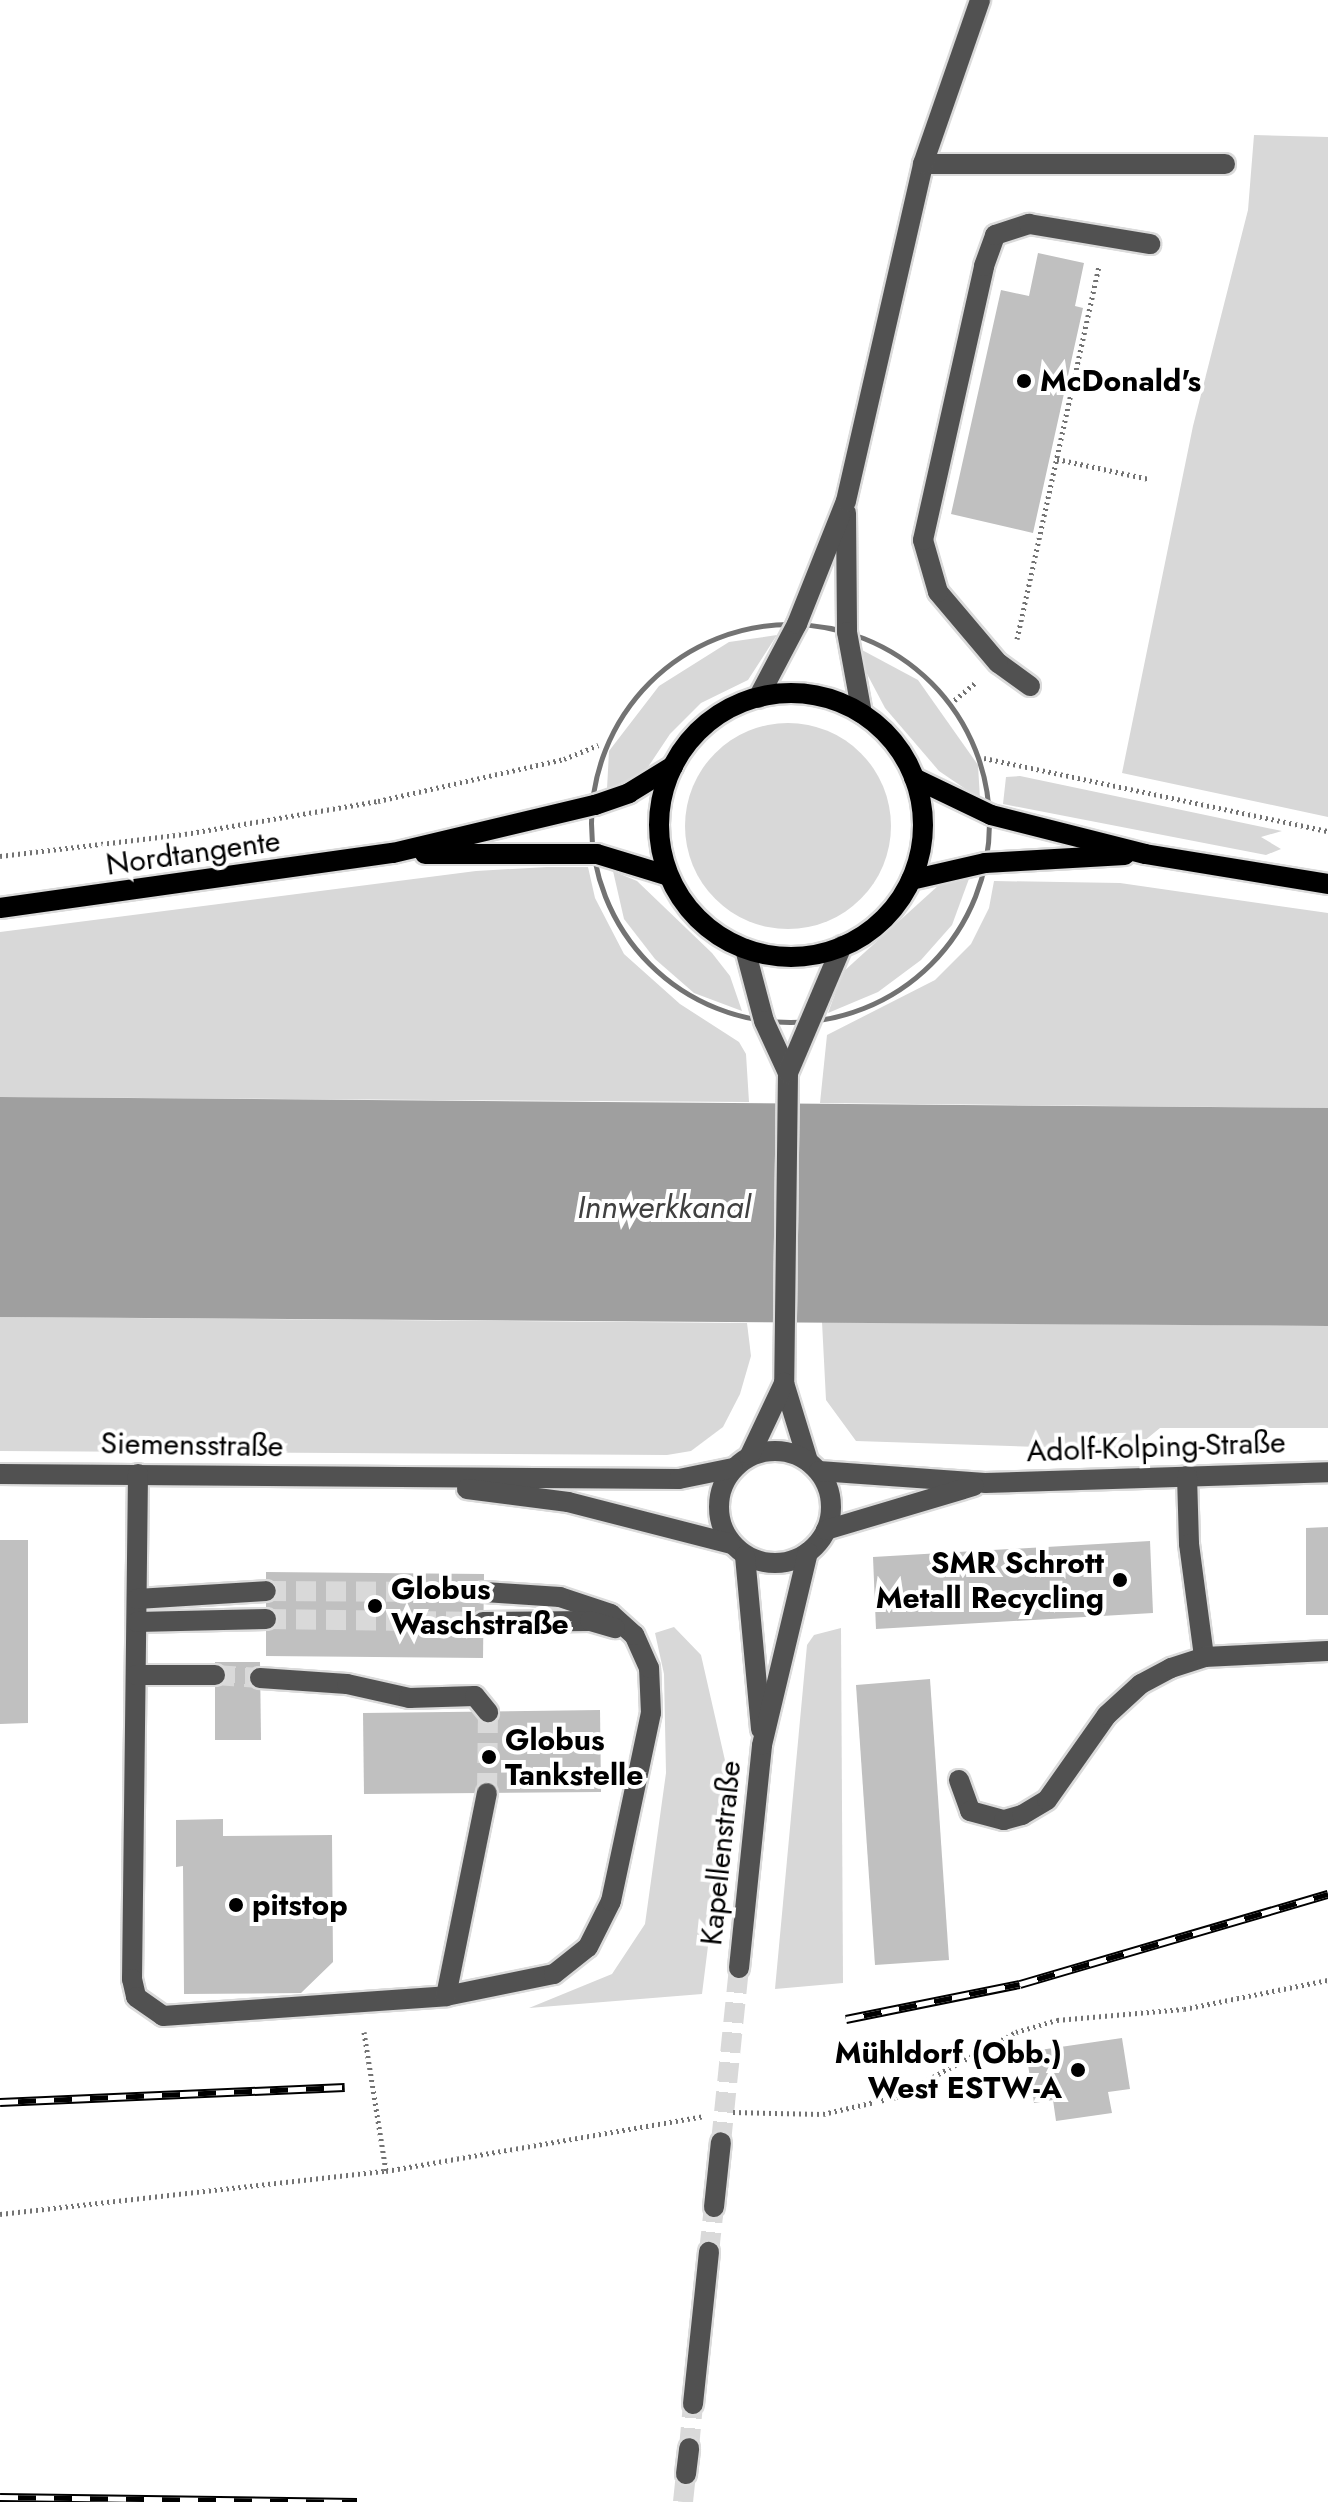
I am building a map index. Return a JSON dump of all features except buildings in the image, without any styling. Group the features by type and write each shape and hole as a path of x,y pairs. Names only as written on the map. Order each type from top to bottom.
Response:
{"main road":[{"name":"Nordtangente","path":"0,908 393,853 595,805 629,793 673,766 708,722 758,698 811,695 862,714 893,742 914,778 922,840 911,880 876,926 842,946 794,957 745,949 699,920 669,876 659,821 673,766"},
{"path":"914,778 991,815 1145,854 1328,884"},
{"name":"Nordtangente","path":"393,853 597,854 669,876"},
{"path":"911,880 985,863 1145,854"}],"street":[{"path":"758,698 797,624 846,501 923,164 980,0"},
{"path":"923,164 1225,164"},
{"path":"1030,686 998,663 938,592 923,540 995,235 1029,224 1150,244"},
{"path":"846,501 847,632 862,714"},
{"path":"784,1383 750,1455 733,1468 719,1497 722,1530 738,1550 777,1563 808,1552 826,1530 831,1500 813,1466 784,1383 788,1073 842,946"},
{"path":"745,949 764,1021 788,1073"},
{"path":"750,1455 780,1450 813,1466"},
{"name":"Adolf-Kolping-Straße","path":"813,1466 985,1483 1328,1472"},
{"name":"Siemensstraße","path":"0,1474 679,1479 733,1468"},
{"path":"138,1474 132,1979 136,1997 163,2016 446,1996 554,1974 575,1962 602,1924 651,1713 649,1668 634,1635 611,1614 588,1605 484,1592"},
{"path":"1187,1476 1189,1544 1204,1657"},
{"name":"Siemensstraße","path":"384,1477 568,1502 738,1550"},
{"name":"Adolf-Kolping-Straße","path":"826,1530 985,1483"},
{"name":"Kapellenstraße","path":"738,1550 762,1745"},
{"name":"Kapellenstraße","path":"739,1968 762,1745 808,1552"},
{"path":"137,1599 266,1591"},
{"path":"137,1622 266,1619"},
{"path":"483,1622 590,1621 634,1635"},
{"path":"959,1780 970,1811 1004,1820 1022,1815 1047,1800 1107,1715 1141,1684 1204,1657 1328,1651"},
{"path":"136,1675 215,1675"},
{"path":"260,1678 347,1684 409,1698 475,1696 488,1712"},
{"path":"446,1996 487,1793"},
{"path":"714,2207 721,2142"},
{"path":"693,2404 709,2252"},
{"path":"686,2474 689,2448"}],"path":[{"path":"950,704 1015,646 1101,257 1109,263"},
{"path":"1057,459 1149,479"},
{"path":"0,856 185,834 378,801 564,759 599,745 595,805 597,854 616,923 646,963 697,1003 764,1021 810,1022 864,1005 929,964 956,932 976,896 985,863 991,815 984,758 1328,831"},
{"path":"0,2214 386,2171 613,2128 731,2112 823,2114 896,2097 1016,2032 1057,2020 1184,2009 1328,1980"},
{"path":"357,2000 386,2171"}],"shaded area":[{"path":"1254,135 1328,137 1328,817 1122,773 1193,426 1248,210"},
{"path":"777,635 748,680 701,703 670,734 644,773 607,789 609,751 659,686 729,642"},
{"path":"862,650 918,680 978,765 980,799 939,771 885,708 866,672"},
{"path":"788,723 827,731 861,753 883,787 891,826 883,865 861,899 827,921 788,929 749,921 715,899 693,865 685,826 693,787 715,753 749,731"},
{"path":"1020,776 1282,831 1261,837 1281,849 1266,855 1003,804 1006,777"},
{"path":"588,867 595,898 624,954 680,1004 739,1042 746,1054 749,1102 0,1097 0,932 476,871"},
{"path":"613,871 637,881 712,953 730,976 742,1011 694,993 655,959 624,919"},
{"path":"970,876 952,925 921,960 878,992 828,1013 843,972 940,884"},
{"path":"994,881 1120,883 1328,913 1328,1108 820,1103 827,1035 935,980 971,944 989,908"},
{"path":"0,1317 747,1323 751,1356 740,1394 723,1427 691,1451 667,1455 0,1451"},
{"path":"822,1322 1328,1326 1328,1428 1160,1428 1133,1450 856,1441 826,1400"},
{"path":"674,1627 701,1655 729,1778 702,1994 529,2008 612,1974 645,1924 666,1773 664,1674 655,1633"},
{"path":"841,1628 843,1983 775,1989 807,1645 814,1635"}],"water":[{"name":"Innwerkkanal","path":"0,1097 1328,1108 1328,1326 0,1317"}],"tunnel":[{"path":"266,1591 484,1592"},
{"path":"266,1619 483,1622"},
{"path":"215,1675 260,1678"},
{"path":"487,1793 488,1712"},
{"path":"721,2142 739,1968"},
{"path":"709,2252 714,2207"},
{"path":"689,2448 693,2404"},
{"path":"683,2502 686,2474"}],"railway":[{"path":"846,2019 1020,1984 1328,1894"},
{"path":"0,2102 345,2087"},
{"path":"0,2497 357,2502"}],"place":[{"name":"McDonald's","path":"1024,381"},
{"name":"SMR Schrott Metall Recycling","path":"1120,1580"},
{"name":"Globus Waschstraße","path":"375,1606"},
{"name":"Globus Tankstelle","path":"489,1757"},
{"name":"pitstop","path":"236,1905"},
{"name":"Mühldorf (Obb.) West ESTW-A","path":"1078,2070"}]}
